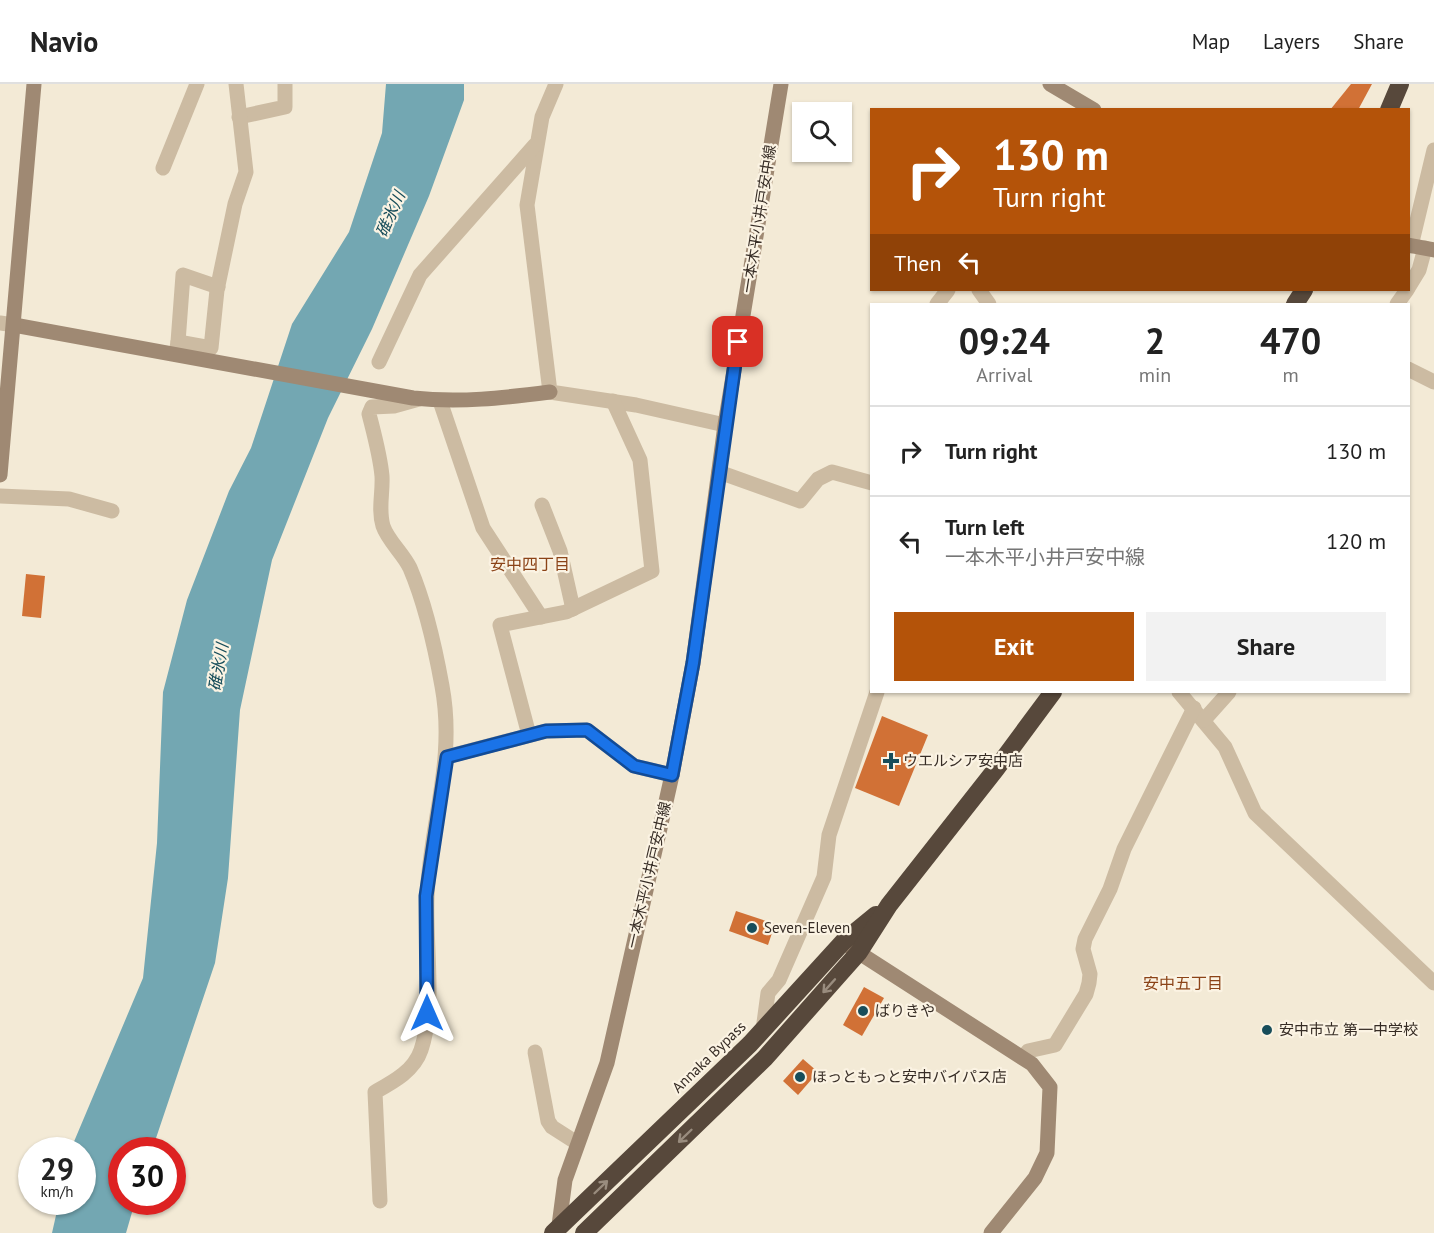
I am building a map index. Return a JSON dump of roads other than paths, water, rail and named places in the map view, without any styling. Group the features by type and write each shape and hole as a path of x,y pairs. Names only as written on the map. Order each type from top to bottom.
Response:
{"highway":[{"path":"1390,108 1400,84"},
{"name":"Annaka Bypass","path":"584,1233 765,1058 859,952 889,905 1052,693"},
{"name":"Annaka Bypass","path":"556,1231 763,1030 843,942 889,905"}],"street":[{"path":"0,475 7,324 34,84"},
{"path":"163,168 197,84"},
{"path":"7,324 177,348 211,348 218,287 235,204 246,172 236,84"},
{"path":"238,117 285,107 285,84"},
{"path":"550,392 527,205 535,145 542,117 556,84"},
{"name":"一本木平小井戸安中線","path":"556,1231 565,1179 607,1063 672,775 695,653 725,425 781,84"},
{"path":"1050,84 1084,108"},
{"path":"380,362 420,275 535,145"},
{"path":"1410,286 1419,270 1420,247 1434,150"},
{"path":"177,348 183,275 218,287"},
{"path":"937,303 947,291"},
{"path":"1397,303 1406,291"},
{"path":"177,348 228,363 419,399 484,401 550,392 613,401 725,425"},
{"path":"1410,370 1434,382"},
{"path":"380,1201 375,1092 398,1079 412,1066 420,1053 424,1036 427,1013 426,896 447,757 447,724 440,677 410,567 384,528 381,514 382,476 369,414 372,407 394,406 419,399"},
{"path":"440,401 483,528 541,617"},
{"path":"529,735 500,625 573,609 652,572 640,460 613,401"},
{"path":"719,472 800,501 818,479 832,472 870,482"},
{"path":"0,496 69,499 112,511"},
{"path":"542,505 560,551 573,609"},
{"path":"763,1030 768,993 778,980 824,877 829,835 877,693"},
{"path":"1180,693 1225,747 1255,813 1434,983"},
{"path":"1204,720 1229,693"},
{"path":"1023,1058 1028,1051 1055,1045 1086,994 1090,974 1083,948 1085,939 1110,889 1124,849 1194,708"},
{"path":"447,757 546,731 587,730 634,766 672,775"},
{"path":"843,942 1032,1064 1050,1087 1047,1153 1035,1178 991,1233"},
{"path":"535,1052 548,1120 552,1127 578,1143"}],"water":[{"name":"碓氷川","path":"386,84 464,84 464,100 429,196 372,329 328,418 272,560 240,710 228,878 215,963 156,1137 108,1137 108,1215 131,1215 126,1233 52,1233 56,1215 96,1215 96,1137 76,1137 143,978 157,843 163,692 187,600 229,491 251,448 292,324 349,232 382,133"}],"place":[{"name":"ウエルシア安中店","path":"891,761"},
{"name":"Seven-Eleven","path":"752,928"},
{"name":"ばりきや","path":"863,1011"},
{"name":"安中市立 第一中学校","path":"1267,1030"},
{"name":"ほっともっと安中バイパス店","path":"800,1077"}],"district":[{"name":"安中四丁目","path":"530,564"},
{"name":"安中五丁目","path":"1183,983"}]}
